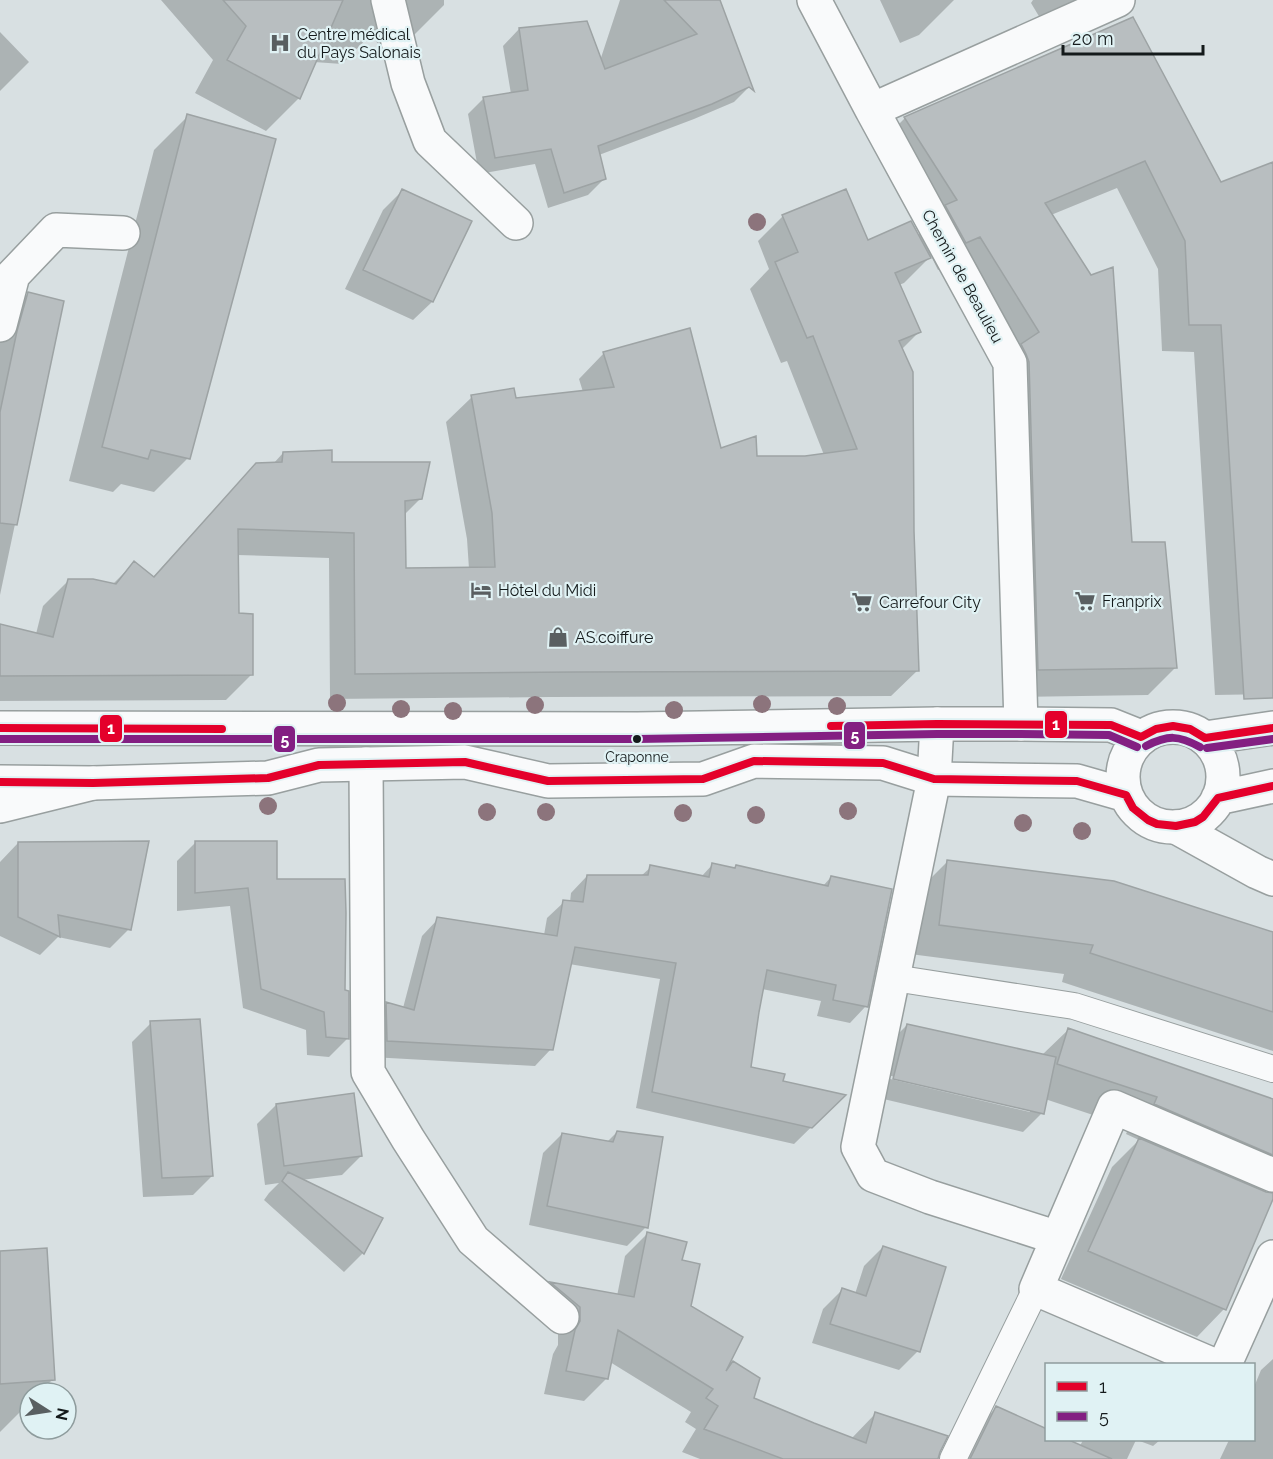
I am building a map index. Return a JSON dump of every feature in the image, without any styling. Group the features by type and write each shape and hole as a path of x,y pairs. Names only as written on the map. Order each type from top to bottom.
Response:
{"street":[{"path":"388,0 408,83 430,141 516,223"},
{"name":"Chemin de Beaulieu","path":"814,0 1010,363 1021,724"},
{"path":"872,110 1118,0"},
{"path":"0,325 13,275 56,230 123,233"},
{"path":"937,724 934,779 858,1147 873,1176 1058,1238"},
{"path":"0,728 637,729 1021,724 1111,725 1141,737"},
{"path":"1173,726 1190,729 1205,738 1215,751 1222,766 1223,783 1211,809 1201,818 1176,827 1146,820 1134,809 1126,795 1122,780 1124,764 1131,749 1141,737 1156,729 1173,726"},
{"path":"1205,738 1273,728"},
{"path":"0,782 93,783 268,778 319,765 465,762 548,781 703,779 754,761 883,763 934,779 1077,781 1126,795"},
{"path":"366,764 368,1072 473,1240 562,1317"},
{"path":"0,768 93,783"},
{"path":"0,806 93,783"},
{"path":"1218,798 1273,786"},
{"path":"1176,827 1257,873 1273,879"},
{"path":"1206,1363 1036,1289 1114,1107 1273,1175"},
{"path":"1226,1363 1273,1257"}],"lane":[{"path":"894,978 1074,1006 1273,1069"},
{"path":"953,1459 1036,1289"}],"building":[{"name":"Centre médical du Pays Salonais","path":"223,0 343,0 300,99 227,60 246,26"},
{"path":"664,0 720,0 754,91 749,87 712,104 598,146 606,179 564,193 551,149 495,158 483,97 528,90 519,28 587,21 605,69 697,34"},
{"path":"1133,17 1221,182 1273,162 1273,698 1244,699 1221,325 1189,325 1185,241 1145,161 1045,203 1091,275 1113,267 1132,542 1165,542 1177,668 1038,670 1029,362 1021,344 1039,332 980,237 966,243 945,205 957,200 904,117"},
{"path":"187,114 276,139 190,459 151,450 148,459 102,447"},
{"path":"402,189 472,221 433,302 363,270"},
{"path":"846,189 868,240 911,221 931,258 895,273 921,332 899,341 913,372 914,531 919,671 355,674 354,533 238,529 239,613 253,614 253,675 0,676 0,624 53,637 68,579 93,579 116,584 134,561 154,577 256,463 282,462 283,452 332,450 332,462 430,462 422,499 405,501 406,568 495,567 492,513 471,395 514,388 516,398 614,387 603,352 690,328 721,448 756,436 757,456 805,456 857,449 813,336 807,338 775,262 798,252 782,215"},
{"path":"28,292 64,301 17,525 0,523 0,412 17,331"},
{"path":"149,841 131,930 58,915 60,937 18,917 18,842"},
{"path":"195,841 277,841 277,879 345,879 345,990 349,991 349,1039 326,1037 324,1012 261,989 248,888 195,893"},
{"path":"947,860 1114,881 1273,932 1273,1012 1090,953 1093,945 939,925"},
{"path":"712,863 735,868 736,865 828,886 831,876 892,889 868,1007 833,1000 836,985 767,970 751,1067 785,1074 783,1081 846,1095 812,1128 652,1092 676,963 575,947 553,1050 387,1041 386,1002 414,1010 437,917 557,936 563,900 583,902 587,875 648,875 650,865 709,877"},
{"path":"200,1019 213,1176 162,1178 150,1021"},
{"path":"907,1024 1056,1057 1044,1114 893,1079"},
{"path":"1068,1028 1273,1099 1273,1155 1154,1104 1157,1097 1057,1064"},
{"path":"354,1093 362,1156 284,1166 276,1104"},
{"path":"617,1131 663,1137 648,1228 547,1206 562,1133 613,1142"},
{"path":"1139,1138 1273,1193 1273,1199 1226,1310 1088,1251"},
{"path":"288,1172 383,1218 364,1254 282,1181"},
{"path":"647,1232 687,1242 682,1260 700,1264 691,1306 743,1337 726,1371 733,1361 760,1378 754,1398 866,1443 875,1412 948,1436 938,1459 783,1459 704,1429 718,1406 706,1398 713,1389 618,1330 608,1379 566,1371 575,1330 580,1321 580,1307 550,1282 634,1297"},
{"path":"883,1246 946,1267 920,1352 830,1324 842,1288 866,1296"},
{"path":"47,1248 55,1380 0,1384 0,1251"},
{"path":"996,1406 1045,1428 1045,1441 1071,1441 1112,1459 970,1459"}],"transit line":[{"name":"1","path":"831,726 1111,725 1141,737 1156,729 1173,726 1190,729 1205,738 1273,728"},
{"name":"1","path":"0,728 222,729"},
{"name":"5","path":"0,739 637,739 1021,734 1109,735 1137,747"},
{"name":"5","path":"1146,746 1173,738 1185,740 1200,747"},
{"name":"5","path":"1207,748 1273,739"},
{"name":"1","path":"0,782 93,783 268,778 319,765 465,762 548,781 703,779 754,761 883,763 934,779 1077,781 1126,795 1133,808 1148,820 1157,824 1176,826 1195,822 1203,817 1218,798 1273,786"}],"place":[{"name":"Centre médical du Pays Salonais","path":"280,43"},
{"name":"Hôtel du Midi","path":"481,590"},
{"name":"Franprix","path":"1085,601"},
{"name":"Carrefour City","path":"862,602"},
{"name":"AS.coiffure","path":"558,637"},
{"name":"Craponne","path":"637,739"}]}
